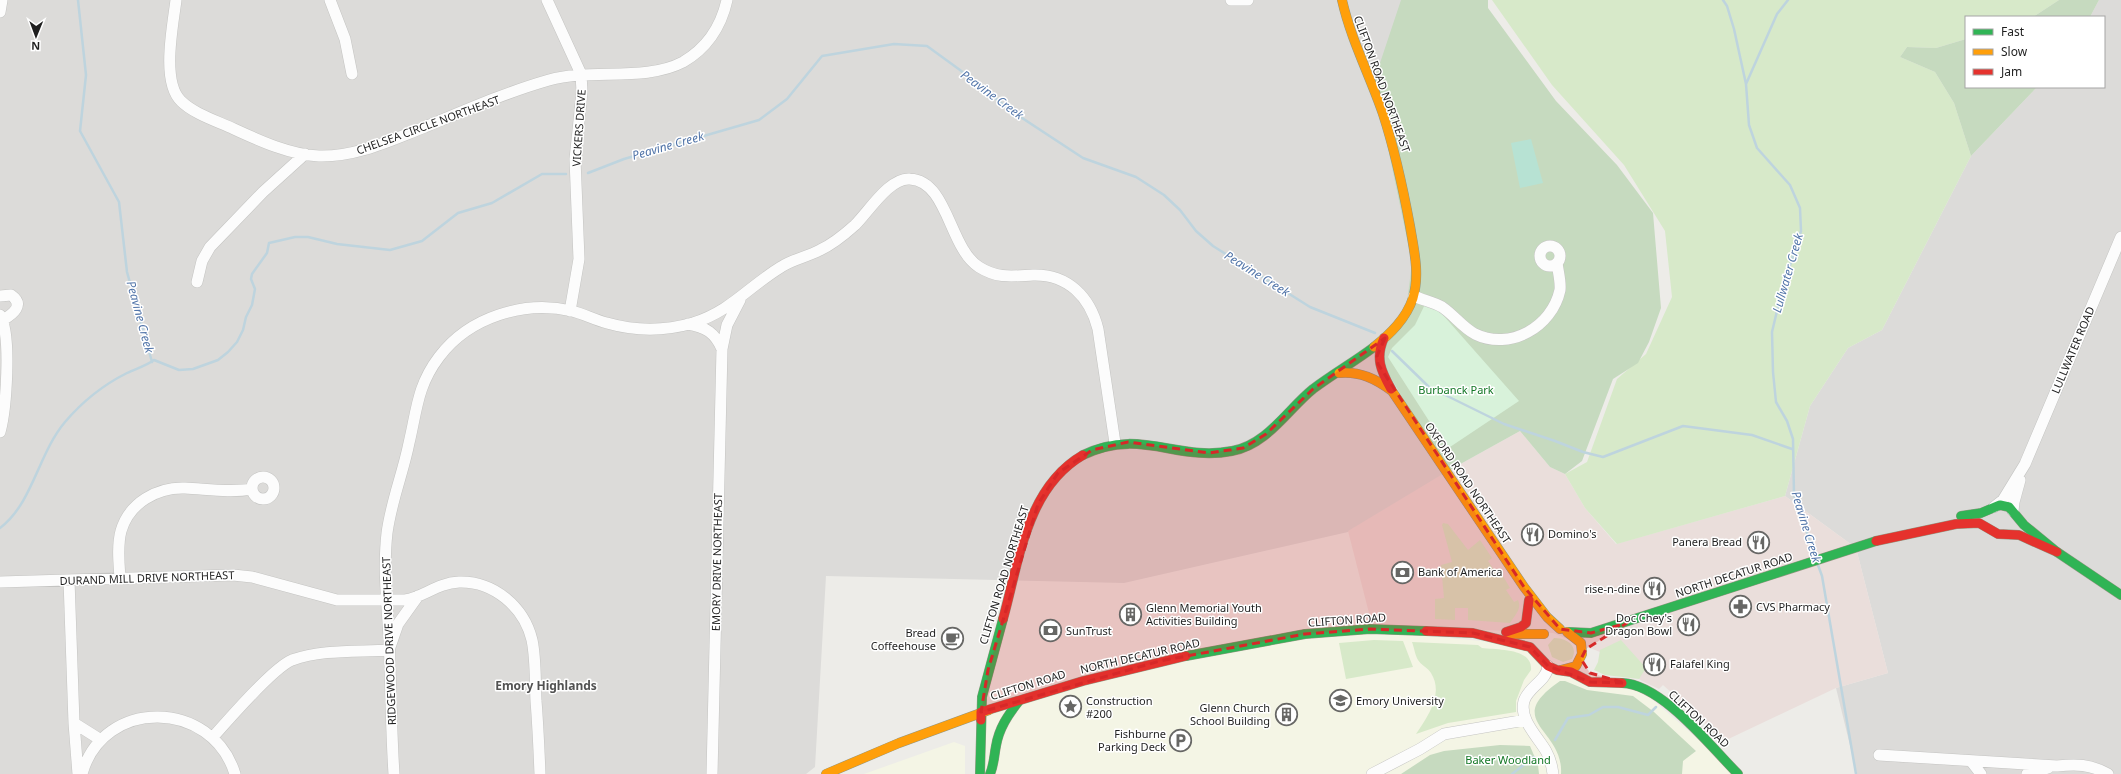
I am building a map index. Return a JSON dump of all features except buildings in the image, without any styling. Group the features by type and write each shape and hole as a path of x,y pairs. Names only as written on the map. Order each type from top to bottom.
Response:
{"main road":[{"name":"CLIFTON ROAD NORTHEAST","path":"981,712 988,670 1025,541 1043,494 1058,473 1070,462 1092,450 1114,443 1149,444 1209,453 1228,452 1243,448 1266,434 1313,390 1339,373 1385,338 1404,316 1414,296 1417,272 1397,160 1382,113 1350,32 1342,0"},
{"name":"OXFORD ROAD NORTHEAST","path":"1385,338 1380,345 1377,359 1392,392 1524,587 1547,617 1565,631"},
{"name":"OXFORD ROAD NORTHEAST","path":"1339,373 1346,371 1363,374 1373,378 1392,392"},
{"name":"NORTH DECATUR ROAD","path":"1917,531 1939,520 2006,506 2024,525 2057,552 2121,595"},
{"path":"1990,529 1987,521 1993,509"},
{"path":"2007,534 2015,527 2015,514"},
{"name":"NORTH DECATUR ROAD","path":"1565,631 1591,633 1627,623 1877,541 1917,531 1974,523 1990,529 1998,534 2024,536 2057,552"},
{"name":"OXFORD ROAD NORTHEAST","path":"1524,587 1540,620 1544,634"},
{"path":"1498,634 1521,627 1526,622 1529,600"},
{"name":"NORTH DECATUR ROAD","path":"1587,650 1627,623"},
{"name":"CLIFTON ROAD","path":"1196,654 1328,631 1406,629 1474,633"},
{"path":"1474,633 1533,636 1544,634 1552,630 1565,631 1581,643 1587,650 1590,673 1625,683"},
{"path":"1474,633 1524,645 1535,650 1548,666"},
{"path":"1541,657 1539,644 1544,634"},
{"path":"1565,671 1576,666 1587,650"},
{"name":"NORTH DECATUR ROAD","path":"1178,657 1196,654"},
{"name":"CLIFTON ROAD","path":"1069,685 1133,667 1178,657"},
{"name":"CLIFTON ROAD","path":"1548,666 1596,683 1625,683 1649,691 1666,702 1738,774"},
{"name":"NORTH DECATUR ROAD","path":"826,774 981,712 1069,685"},
{"path":"990,774 993,768 1000,728 1005,717 1019,700"},
{"name":"CLIFTON ROAD","path":"980,774 981,712"}],"street":[{"path":"0,12 2,0"},
{"name":"CHELSEA CIRCLE NORTHEAST","path":"176,0 170,77 174,92 181,101 201,114 240,131 305,154 339,155 367,149 529,86 562,77 581,74 641,72 666,68 680,63 695,54 711,38 721,22 727,0"},
{"path":"330,0 345,38 352,74"},
{"name":"VICKERS DRIVE","path":"547,0 581,74 582,108 575,159 579,259 570,311"},
{"path":"1231,0 1248,0"},
{"path":"197,282 202,262 210,247 263,192 305,154"},
{"name":"RIDGEWOOD DRIVE NORTHEAST","path":"394,774 385,565 390,516 409,445 420,391 440,356 461,335 497,315 534,308 570,311 606,323 627,327 652,329 687,324 721,311 766,276 786,264 822,250 838,239 864,215 891,186 903,179 918,180 933,190 938,197 955,237 968,258 975,264 988,272 1002,277 1036,275 1054,277 1072,286 1085,299 1095,318 1098,329 1114,443"},
{"name":"LULLWATER ROAD","path":"2015,514 2014,502 2025,464 2121,237"},
{"path":"1414,296 1442,307 1457,321 1480,336 1491,340 1505,340 1522,336 1535,329 1548,315 1560,289 1557,263"},
{"name":"EMORY DRIVE NORTHEAST","path":"712,774 722,350 731,316 748,291"},
{"path":"0,296 11,295 18,306 13,314 1,318 6,336 7,352 3,417 0,432"},
{"path":"687,324 709,330 715,336 722,350"},
{"name":"LULLWATER ROAD","path":"1993,509 2003,500 2025,464"},
{"path":"120,578 121,532 125,521 142,500 169,488 238,491 252,489"},
{"name":"DURAND MILL DRIVE NORTHEAST","path":"0,582 243,575 337,600 405,600 418,596"},
{"path":"69,580 74,723 78,774"},
{"path":"213,737 275,672 291,660 315,654 389,650 398,624 418,596 443,584 460,582 475,584 498,593 513,604 532,640 540,774"},
{"path":"1548,666 1545,676 1527,695 1523,710 1526,720 1546,752 1553,774"},
{"path":"82,774 87,762 101,740 134,720 156,716 172,717 189,722 213,737 226,753 235,774"},
{"path":"1372,774 1420,749 1444,734 1526,720"},
{"path":"74,723 101,740"},
{"path":"1879,755 2057,766 2086,765 2108,774"},
{"path":"1971,761 1981,774"},
{"path":"2027,774 2057,766"}],"highlighted area":[{"path":"1385,338 1377,356 1378,364 1524,587 1560,629 1591,633 1627,623 1586,649 1581,659 1590,673 1625,683 1590,682 1548,666 1530,647 1473,633 1370,629 1305,634 1160,661 981,712 988,670 1038,504 1058,473 1092,450 1128,442 1209,453 1243,448 1266,434 1313,389"}],"shaded area":[{"path":"0,0 1402,0 1403,176 1447,473 1348,532 1124,583 826,576 815,767 806,774 0,774"},
{"path":"2099,0 2121,0 2121,774 1857,774 1836,688 1888,673 1856,548 1785,496 1810,406 1848,348 1882,330 1971,156 2036,88 2105,88 2105,16 2091,16"},
{"path":"1520,431 1550,467 1565,474 1585,508 1616,544 1785,496 1856,548 1888,673 1836,688 1722,742 1703,721 1663,685 1659,689 1642,681 1600,652 1553,633 1372,625 1348,531 1446,472"},
{"name":"Emory University","path":"1351,629 1524,645 1548,666 1638,687 1738,774 980,774 981,712 1083,681"},
{"path":"954,742 965,746 965,774 864,774"}],"green space":[{"path":"1401,0 1488,0 1488,8 1556,101 1617,165 1653,213 1661,308 1649,342 1638,363 1613,379 1582,461 1565,474 1550,467 1520,431 1446,472 1383,364 1381,353 1406,310 1412,263 1374,81"},
{"path":"1492,0 2059,0 2035,16 1965,16 1965,39 1936,48 1907,47 1900,57 1935,72 1954,103 1971,156 1882,330 1848,348 1810,406 1785,496 1617,544 1585,508 1565,474 1587,462 1617,379 1646,354 1672,297 1665,231 1624,165 1552,85"},
{"path":"2059,0 2099,0 2091,16 2035,16"},
{"path":"1965,39 1965,88 2036,88 1971,156 1954,103 1935,72 1900,57 1907,47 1936,48"},
{"path":"1531,139 1543,183 1520,188 1511,143"},
{"name":"Burbanck Park","path":"1428,298 1519,401 1447,449 1388,357 1392,348 1415,325"},
{"path":"1443,523 1448,524 1468,550 1480,540 1492,558 1488,561 1496,573 1500,571 1510,588 1506,590 1514,602 1518,600 1519,609 1510,623 1468,620 1468,608 1455,608 1455,620 1435,619 1435,599 1444,598 1441,565 1452,562 1442,525"},
{"path":"1554,638 1563,639 1573,646 1574,654 1572,659 1563,662 1552,657 1548,645"},
{"path":"1374,640 1403,641 1413,667 1346,679 1339,643"},
{"path":"1621,640 1646,668 1639,679 1605,675 1594,670 1598,662 1600,650"},
{"path":"1412,642 1478,645 1482,648 1505,650 1521,654 1530,663 1531,670 1524,680 1516,701 1516,712 1448,723 1416,734 1433,705 1436,689 1435,681 1431,673 1418,660"},
{"path":"1560,681 1565,681 1587,690 1633,696 1654,712 1696,751 1683,761 1682,774 1561,774 1559,758 1554,746 1535,716 1536,706 1543,695"},
{"name":"Baker Woodland","path":"1500,745 1530,746 1538,765 1539,774 1401,774 1430,755 1444,751"}],"waterway":[{"name":"Peavine Creek","path":"78,0 86,75 80,131 119,202 127,272 152,362"},
{"name":"Lullwater Creek","path":"1723,0 1727,6 1734,29 1746,84 1749,125 1757,148 1790,185 1800,208 1801,231 1782,290 1772,332 1773,372 1776,402 1787,421 1793,439 1794,495 1815,556"},
{"name":"Lullwater Creek","path":"1746,84 1777,14 1788,0"},
{"name":"Peavine Creek","path":"588,173 624,159 759,120 787,99 822,56 894,44 927,46 1010,110 1083,158 1136,177 1164,195 1180,210 1196,231 1213,246 1310,307 1375,333"},
{"name":"Peavine Creek","path":"0,528 11,518 28,492 48,449 65,422 93,394 118,378 154,360 179,370 193,369 218,360 228,352 237,342 243,330 246,317 252,305 255,289 251,279 252,274 267,253 269,243 295,237 308,237 337,244 390,250 422,241 458,213 492,203 542,174 566,174"},
{"name":"Peavine Creek","path":"1392,351 1429,387 1504,424 1583,452 1603,457 1683,426 1752,435 1792,449"},
{"name":"Peavine Creek","path":"1818,565 1822,576 1856,774"},
{"path":"1555,740 1568,718 1589,715 1603,707 1618,707 1648,715 1656,707"},
{"path":"1512,774 1534,757"}],"traffic: fast":[{"path":"1083,455 1104,447 1123,444 1141,444 1194,452 1212,453 1232,451 1245,447 1256,442 1266,434 1313,389 1374,347"},
{"path":"1961,516 1981,513 2000,505 2009,507 2024,525 2057,552 2121,595"},
{"path":"1569,632 1591,633 1876,541"},
{"path":"980,774 982,697 1003,619"},
{"path":"1186,656 1305,634 1370,629 1426,631"},
{"path":"1622,683 1637,686 1653,694 1669,705 1685,719 1738,774"},
{"path":"990,774 999,733 1019,701"}],"traffic: slow":[{"path":"1342,0 1350,29 1378,100 1391,142 1405,198 1416,262 1415,289 1410,306 1397,326 1374,347"},
{"path":"1339,373 1354,373 1367,377 1392,391 1524,587 1547,617 1560,629"},
{"path":"1561,670 1576,666 1582,654 1581,643 1567,632"},
{"path":"1509,634 1544,634"},
{"path":"826,774 899,743 989,710"}],"traffic: jam":[{"path":"1384,338 1381,345 1380,364 1391,389"},
{"path":"1003,619 1020,551 1037,506 1049,487 1064,469 1083,455"},
{"path":"1876,541 1956,524 1979,523 1998,534 2019,535 2057,552"},
{"path":"1506,632 1521,627 1526,623 1529,600"},
{"path":"1426,631 1473,633 1530,647 1548,666 1557,670 1571,672 1590,682 1622,683"},
{"path":"981,720 981,712 1083,681 1186,656"}],"place":[{"name":"Domino's","path":"1533,534"},
{"name":"Panera Bread","path":"1758,542"},
{"name":"Bank of America","path":"1403,572"},
{"name":"rise-n-dine","path":"1655,589"},
{"name":"CVS Pharmacy","path":"1741,607"},
{"name":"Glenn Memorial Youth Activities Building","path":"1131,614"},
{"name":"Doc Chey's Dragon Bowl","path":"1688,624"},
{"name":"SunTrust","path":"1051,631"},
{"name":"Bread Coffeehouse","path":"952,639"},
{"name":"Falafel King","path":"1655,664"},
{"name":"Emory University","path":"1340,701"},
{"name":"Construction #200","path":"1071,707"},
{"name":"Glenn Church School Building","path":"1286,714"},
{"name":"Fishburne Parking Deck","path":"1181,740"}],"district":[{"name":"Emory Highlands","path":"546,686"}]}
